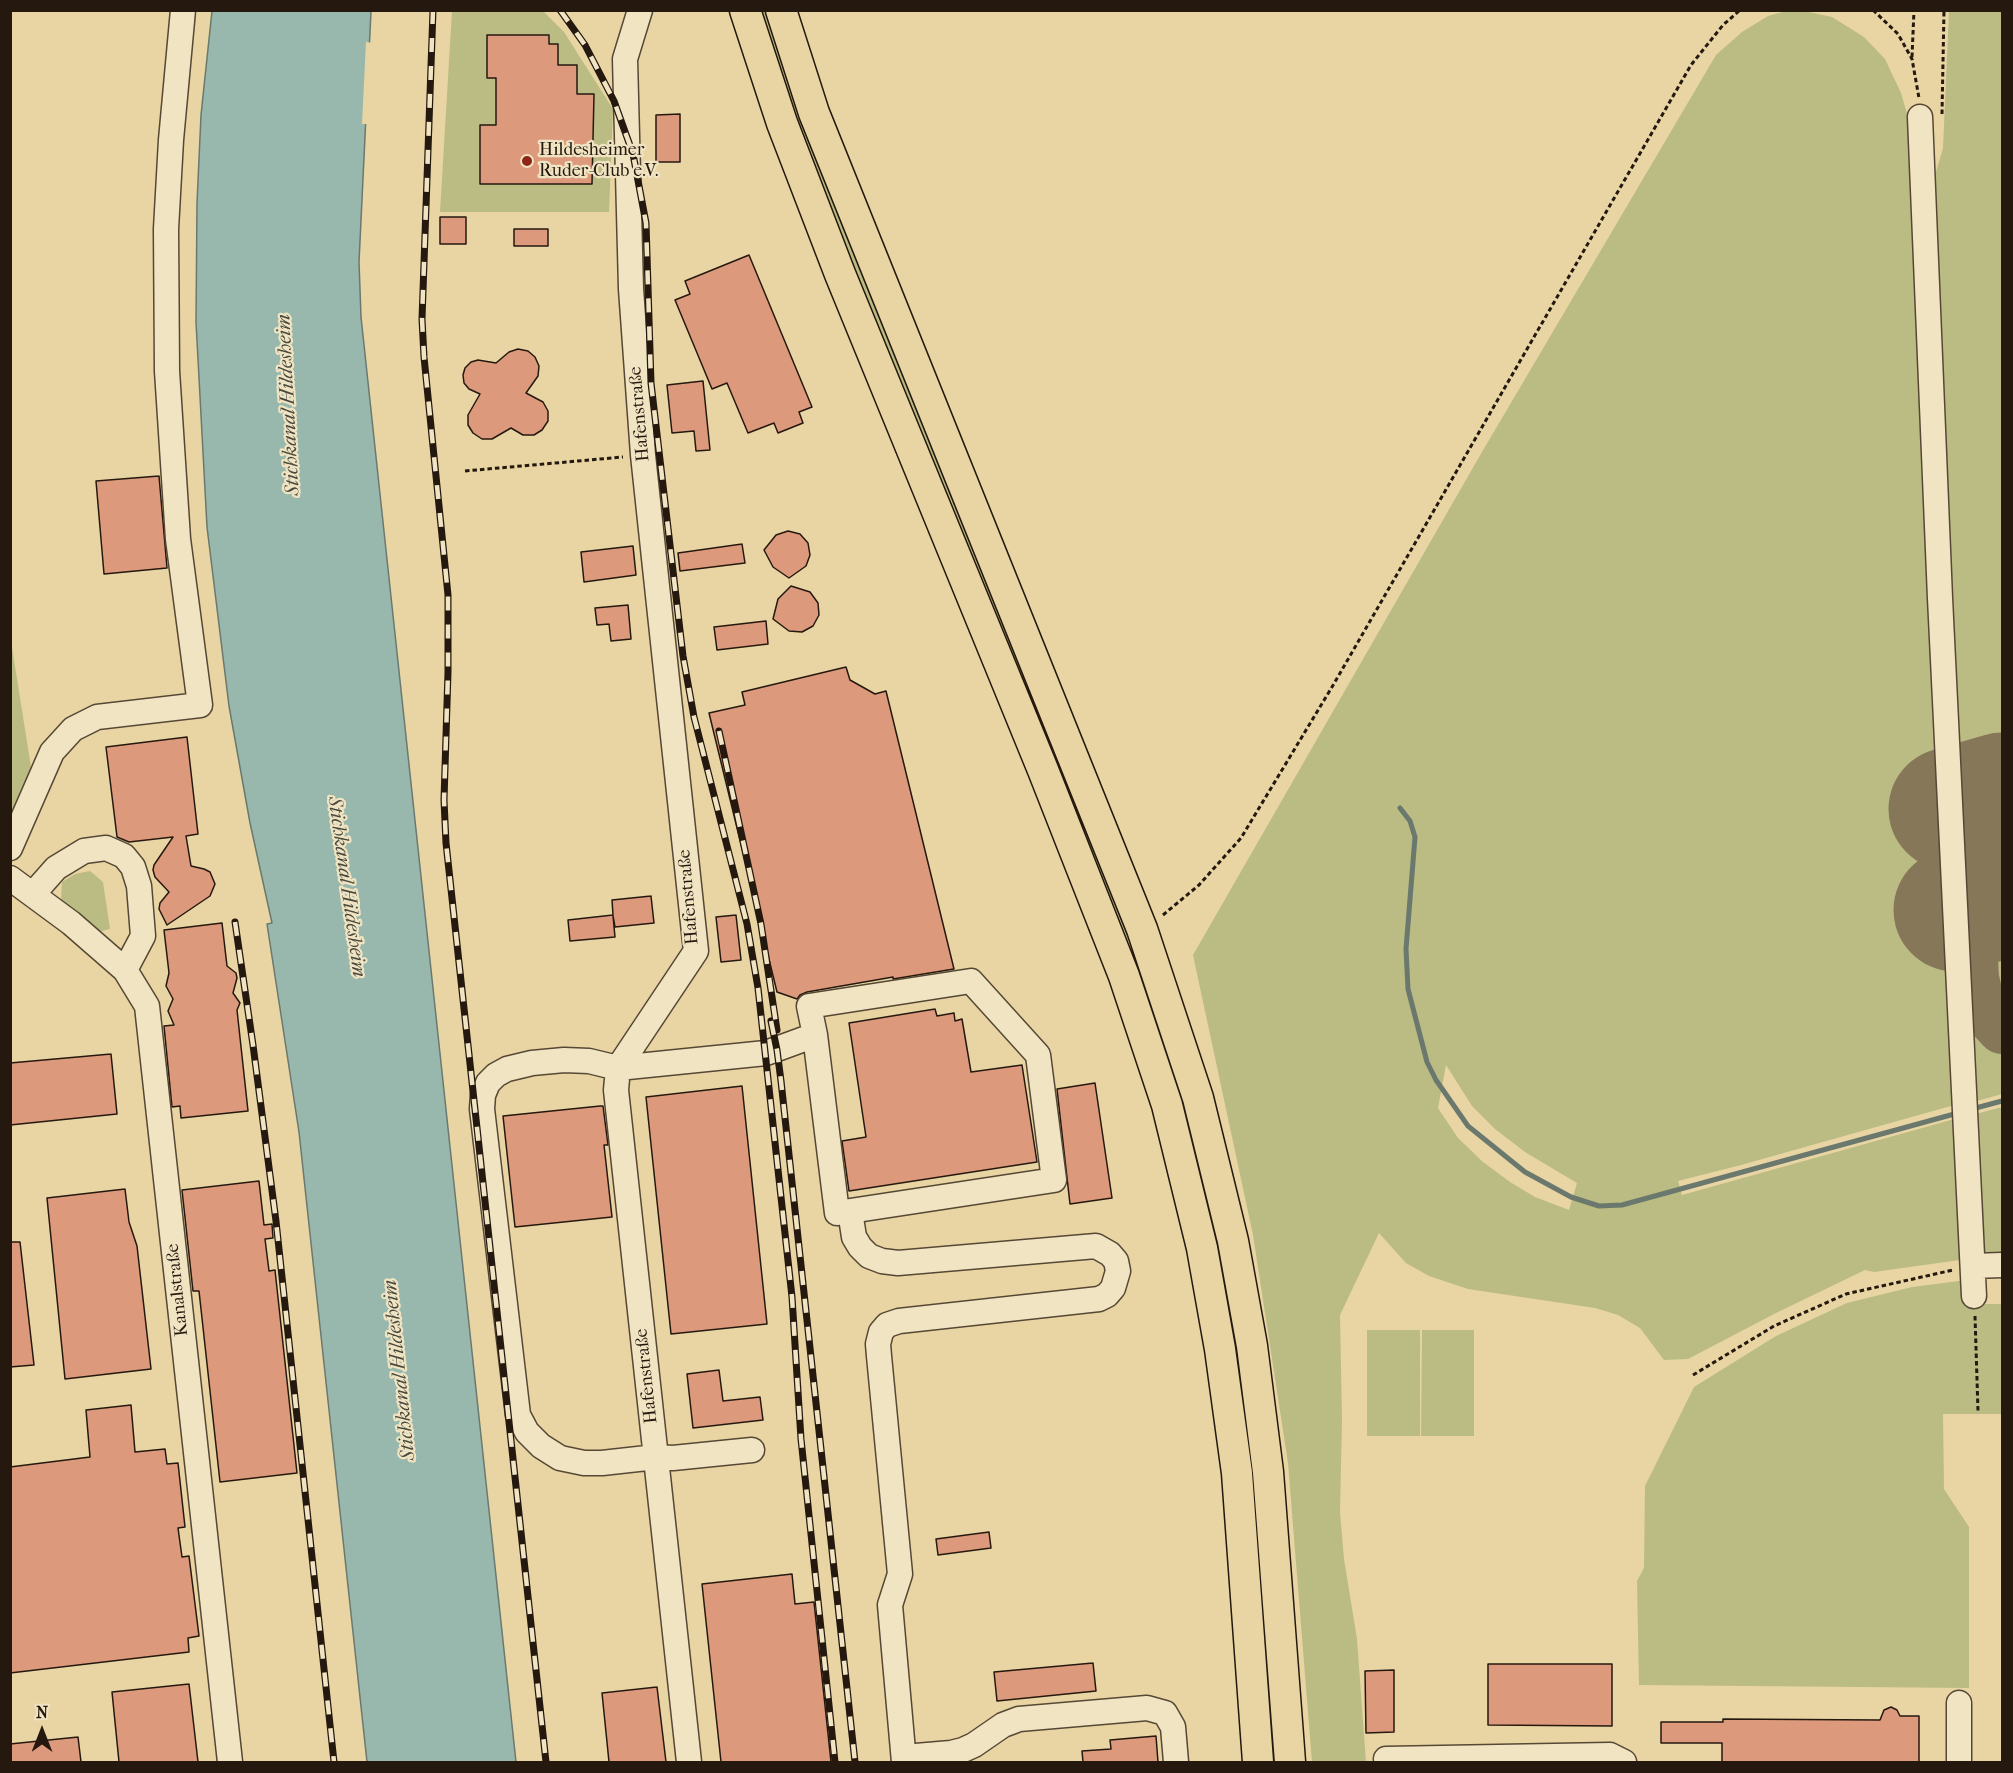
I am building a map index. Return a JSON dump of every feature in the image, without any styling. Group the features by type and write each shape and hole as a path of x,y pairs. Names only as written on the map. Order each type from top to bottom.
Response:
{"main road":[{"path":"745,10 782,123 840,274 1056,803 1124,976 1167,1105 1202,1248 1231,1428 1237,1473 1258,1762"},
{"path":"782,10 819,123 1142,929 1198,1098 1233,1241 1244,1299 1268,1472 1290,1762"}],"street":[{"path":"10,848 52,752 73,729 97,717 200,705 178,539 167,371 166,229 171,140 183,10"},
{"name":"Hafenstraße","path":"640,10 625,59 631,289 643,455 696,951 618,1068 616,1090 689,1762"},
{"path":"1931,119 1940,610 1974,1296"},
{"path":"33,894 57,868 84,851 106,848 124,856 133,867 139,886 143,936 125,970"},
{"name":"Kanalstraße","path":"10,878 71,923 125,970 147,1006 230,1762"},
{"path":"971,981 1038,1054 1054,1180 837,1213 815,1035 809,1006 971,981"},
{"path":"752,1450 674,1458 656,1456 584,1463 560,1458 541,1446 527,1432 518,1415 482,1109 483,1095 488,1083 507,1070 532,1063 564,1060 589,1061 618,1068 766,1053 815,1035"},
{"path":"850,1211 854,1237 860,1247 869,1256 882,1261 898,1263 1096,1246 1110,1254 1116,1261 1118,1271 1113,1288 1099,1299 899,1321 887,1325 881,1332 878,1344 900,1574 890,1605 904,1760 963,1750 1010,1721 1147,1708 1165,1713 1173,1727 1176,1762"},
{"path":"1973,1266 2002,1265"},
{"path":"1959,1703 1959,1762"},
{"path":"1386,1759 1594,1759 1610,1755 1624,1762"}],"path":[{"path":"1142,929 1155,922 1199,885 1241,838 1332,687 1691,65 1723,25 1740,10"},
{"path":"1873,10 1898,34 1912,58"},
{"path":"1914,10 1912,58 1919,92 1931,119"},
{"path":"1931,119 1944,10"},
{"path":"465,471 643,455"},
{"path":"1693,1375 1774,1326 1846,1294 1911,1277 1973,1266"},
{"path":"1974,1296 1978,1411"}],"green space":[{"name":"Hildesheimer Ruder-Club e.V.","path":"452,11 543,11 564,32 613,109 609,212 440,212"},
{"path":"757,11 770,11 1136,938 1123,943 853,275"},
{"path":"1786,11 1804,11 1832,17 1864,37 1885,59 1901,93 1911,127 1958,1104 1678,1181 1682,1195 1958,1118 1967,1259 1874,1272 1865,1270 1688,1359 1664,1360 1640,1328 1618,1315 1595,1308 1468,1289 1429,1276 1406,1263 1379,1233 1340,1315 1342,1419 1340,1512 1344,1559 1357,1639 1366,1762 1312,1762 1288,1463 1253,1235 1193,955 1482,452 1716,55 1742,32 1768,16","holes":["1446,1065 1472,1106 1495,1129 1525,1152 1577,1183 1569,1210 1535,1197 1510,1182 1483,1162 1458,1138 1438,1108"]},
{"path":"1949,11 2002,11 2002,863 1960,875 1931,189 1943,148"},
{"path":"10,635 32,773 10,825"},
{"path":"90,871 103,882 110,929 98,932 71,915 61,900 62,882 75,874"},
{"path":"2002,930 2002,1010 1991,992 1987,968 1991,948"},
{"path":"1965,1005 1973,1020 2002,1046 2002,1094 1970,1103"},
{"path":"2002,1107 2002,1259 1981,1250 1972,1115"},
{"path":"1967,1280 1968,1304 2002,1304 2002,1414 1943,1414 1944,1489 1969,1527 1969,1688 1639,1685 1637,1581 1644,1568 1645,1486 1694,1387 1776,1336 1847,1303 1912,1287"},
{"path":"1367,1330 1420,1330 1420,1436 1367,1436"},
{"path":"1422,1330 1474,1330 1474,1436 1421,1436"}],"water":[{"name":"Stichkanal Hildesheim","path":"212,11 371,11 359,262 361,317 516,1762 367,1762 299,1132 267,924 272,923 250,823 229,706 207,527 196,322 197,203 201,115"}],"pier":[{"path":"366,42 372,43 368,124 362,124"}],"building":[{"path":"487,35 549,35 549,44 558,44 558,65 577,65 577,94 594,94 592,184 480,184 480,125 496,125 496,78 487,78"},
{"path":"680,114 680,162 656,162 656,115"},
{"path":"440,217 466,217 466,244 440,244"},
{"path":"514,229 548,229 548,246 514,246"},
{"path":"749,255 812,407 799,412 803,423 778,433 774,423 748,433 727,383 712,389 675,300 690,294 685,281"},
{"path":"518,349 528,351 535,357 539,366 538,376 526,393 543,402 548,411 548,421 542,430 534,435 523,435 511,428 492,439 482,439 473,433 468,425 468,415 480,394 469,389 464,383 465,368 471,362 478,360 496,363 509,352"},
{"path":"703,381 710,450 696,451 694,431 672,433 667,385"},
{"path":"159,476 167,568 104,574 96,481"},
{"path":"788,531 800,534 808,543 810,555 806,566 789,578 773,567 764,550 776,535"},
{"path":"742,544 745,563 680,571 678,553"},
{"path":"633,546 636,575 584,582 581,552"},
{"path":"791,586 810,592 818,603 819,615 813,626 802,632 789,631 773,619 778,599"},
{"path":"628,605 631,639 611,641 609,624 597,625 595,608"},
{"path":"766,621 768,644 717,650 714,627"},
{"path":"846,667 850,680 875,694 886,691 954,969 807,992 797,999 777,992 709,713 745,705 742,692"},
{"path":"187,737 198,834 186,836 191,866 210,872 215,884 210,896 167,925 159,909 160,903 169,892 155,877 153,870 173,837 129,842 117,837 106,747"},
{"path":"651,896 654,923 615,927 613,916 615,937 570,941 568,920 613,915 612,900"},
{"path":"736,915 741,960 721,962 716,917"},
{"path":"222,923 227,966 236,973 237,978 233,993 240,1003 237,1010 248,1111 181,1118 180,1106 172,1107 164,1026 174,1025 168,1011 173,999 166,986 169,973 164,930"},
{"path":"935,1009 937,1016 954,1013 955,1021 962,1019 971,1072 1022,1065 1037,1162 849,1191 842,1141 866,1137 849,1023"},
{"path":"111,1054 117,1114 10,1125 10,1063"},
{"path":"1095,1083 1112,1198 1070,1204 1057,1089"},
{"path":"742,1086 767,1324 671,1334 646,1097"},
{"path":"603,1106 608,1145 604,1145 612,1217 515,1227 503,1116"},
{"path":"259,1181 264,1225 272,1224 273,1238 265,1239 269,1271 275,1270 297,1473 220,1482 199,1291 193,1291 182,1190"},
{"path":"125,1189 129,1222 137,1246 151,1369 65,1379 47,1198"},
{"path":"10,1242 20,1242 34,1365 10,1367"},
{"path":"719,1370 723,1401 760,1397 763,1420 693,1428 687,1374"},
{"path":"131,1405 135,1452 165,1449 167,1464 178,1463 185,1527 178,1528 182,1557 189,1556 199,1636 188,1638 189,1652 10,1673 10,1467 90,1457 86,1410"},
{"path":"989,1532 991,1548 938,1555 936,1539"},
{"path":"792,1574 795,1604 814,1602 831,1762 721,1762 702,1584"},
{"path":"1093,1663 1096,1691 997,1701 994,1672"},
{"path":"1488,1664 1612,1664 1612,1726 1488,1725"},
{"path":"1394,1670 1394,1732 1366,1733 1365,1671"},
{"path":"189,1684 198,1762 119,1762 112,1692"},
{"path":"657,1687 666,1762 609,1762 602,1693"},
{"path":"1891,1707 1897,1710 1900,1716 1919,1716 1919,1762 1722,1762 1722,1743 1661,1743 1661,1722 1723,1722 1723,1719 1880,1720 1884,1710"},
{"path":"1156,1736 1158,1762 1083,1762 1082,1751 1111,1749 1110,1740"},
{"path":"78,1737 81,1762 10,1762 10,1744"}],"waterway":[{"path":"1400,808 1410,821 1415,837 1406,949 1408,989 1427,1062 1436,1080 1468,1126 1525,1172 1571,1197 1599,1206 1622,1205 1958,1113"},
{"path":"1972,1109 2002,1101"}],"taxiway":[{"path":"1965,805 1974,978 1979,1000 2002,1029"}],"runway":[{"path":"1950,809 2002,794"},
{"path":"1955,910 2002,897"}],"railway":[{"path":"433,10 422,319 448,595 444,800 446,843 546,1762"},
{"path":"560,10 585,45 614,101 633,154 646,223 651,383 683,656 694,717 747,924 758,988 792,1297 801,1439 835,1762"},
{"path":"719,731 761,924 777,1030"},
{"path":"235,922 276,1221 334,1762"},
{"path":"771,1021 781,1081 855,1762"}],"place":[{"name":"Hildesheimer Ruder-Club e.V.","path":"527,161"}]}
